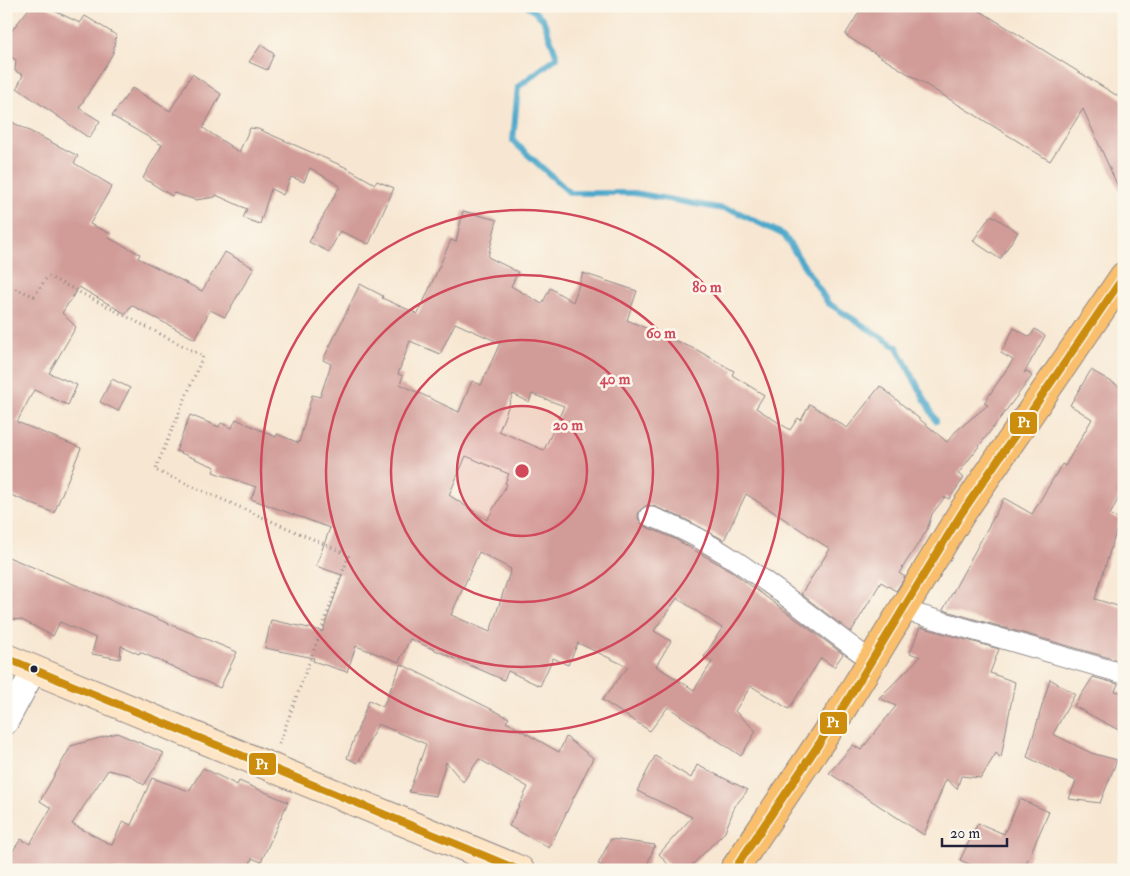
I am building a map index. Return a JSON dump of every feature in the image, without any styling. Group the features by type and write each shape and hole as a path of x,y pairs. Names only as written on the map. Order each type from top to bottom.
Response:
{"main road":[{"path":"734,870 872,661 961,514 1124,276"},
{"path":"6,658 520,870"}],"street":[{"path":"649,516 673,524 751,570 820,625 872,661"},
{"path":"904,610 1124,674"},
{"path":"6,722 34,670"}],"path":[{"path":"6,285 34,296 48,276 203,356 155,470 349,555 270,768"}],"building":[{"path":"31,6 44,6 80,23 85,16 116,35 113,53 79,108 100,121 89,138 17,88 23,75 15,71 16,60 6,54 6,38"},
{"path":"863,6 972,6 1124,100 1124,200 1083,109 1050,161 845,35"},
{"path":"261,45 274,54 267,70 249,62"},
{"path":"192,74 221,94 203,128 239,152 250,128 258,129 345,167 375,184 377,181 394,188 369,244 340,231 329,252 309,242 340,186 310,168 304,182 291,177 283,195 271,189 260,224 243,218 247,209 216,195 215,197 196,200 174,193 172,196 143,178 162,145 112,116 132,88 170,111"},
{"path":"6,119 78,156 74,163 112,186 90,224 111,234 109,238 140,254 138,258 202,291 225,252 254,268 225,317 210,310 195,339 131,305 126,314 79,287 62,313 76,327 49,373 77,385 68,405 34,390 17,422 81,448 54,513 6,493"},
{"path":"463,211 497,220 488,257 518,272 511,286 542,304 550,288 573,302 583,273 637,291 627,320 697,350 734,371 732,375 764,395 756,408 790,430 798,418 801,420 810,404 847,428 880,386 947,442 956,431 988,405 984,403 1013,360 1001,353 1014,328 1030,337 1035,329 1045,336 1024,373 1027,371 1032,376 958,474 964,478 949,499 945,497 932,514 927,530 899,573 905,577 896,591 881,582 851,632 801,594 830,549 746,494 724,540 685,519 653,506 647,505 639,511 638,518 644,526 675,539 731,571 843,654 834,667 821,658 789,709 751,686 735,711 756,731 741,756 668,707 650,731 602,700 628,667 578,643 568,665 553,658 540,686 508,671 504,680 410,639 399,662 356,646 347,672 313,661 314,658 265,648 271,620 323,631 342,575 316,566 330,528 251,499 256,487 213,472 215,467 176,451 190,415 219,427 221,423 232,428 236,419 276,437 277,434 299,443 312,395 320,397 331,364 323,360 360,284 383,296 382,298 418,314 451,240 456,242","holes":["455,323 500,343 481,385 472,381 459,412 400,384 403,376 398,374 410,341 440,354","513,394 529,402 532,394 564,406 544,450 499,431","466,456 509,474 505,483 507,484 487,520 449,495","479,552 511,569 490,632 451,615","677,598 722,628 704,657 712,662 694,690 656,666 671,641 654,631"]},
{"path":"991,215 1018,232 1000,259 973,241"},
{"path":"1091,370 1124,389 1124,487 1110,515 1120,519 1095,599 1124,608 1124,662 943,610 1004,498 1032,514 1062,464 1065,466 1092,419 1070,405"},
{"path":"112,379 130,388 118,411 100,402"},
{"path":"6,556 237,652 220,688 140,652 139,654 121,646 120,659 92,654 96,638 60,622 53,636 22,620 10,619 9,600 6,599"},
{"path":"920,627 999,649 990,673 1015,682 1001,758 996,753 981,778 961,776 957,789 946,779 924,835 829,773 853,745 861,750 896,706 879,698 920,657 910,653"},
{"path":"401,664 509,718 506,722 559,752 566,737 593,758 549,848 509,826 528,787 479,759 463,782 446,762 436,796 409,792 426,744 378,724 358,763 347,758 369,700 383,707"},
{"path":"1093,677 1118,684 1115,691 1124,693 1124,733 1074,706"},
{"path":"1050,679 1075,694 1053,734 1091,753 1117,760 1100,803 1069,799 1076,781 1027,757"},
{"path":"117,733 164,753 144,785 129,775 108,770 72,824 112,845 123,821 131,825 152,778 189,791 203,768 237,785 239,781 288,802 261,862 252,858 248,870 6,870 6,861 21,839 30,844 51,808 40,801 71,746"},
{"path":"655,756 691,778 697,765 748,790 735,806 725,832 687,870 673,870 659,854 692,817 637,791"},
{"path":"1020,799 1049,812 1023,870 981,870 960,860 978,823 1004,834"},
{"path":"611,839 655,845 645,870 611,870 598,864"}],"waterway":[{"path":"528,6 543,19 557,57 518,87 513,141 570,193 634,193 735,211 784,235 828,303 897,347 936,421"}],"transit line":[{"name":"P1","path":"734,870 839,714 961,514 1124,276"},
{"name":"P1","path":"6,658 519,870"}]}
